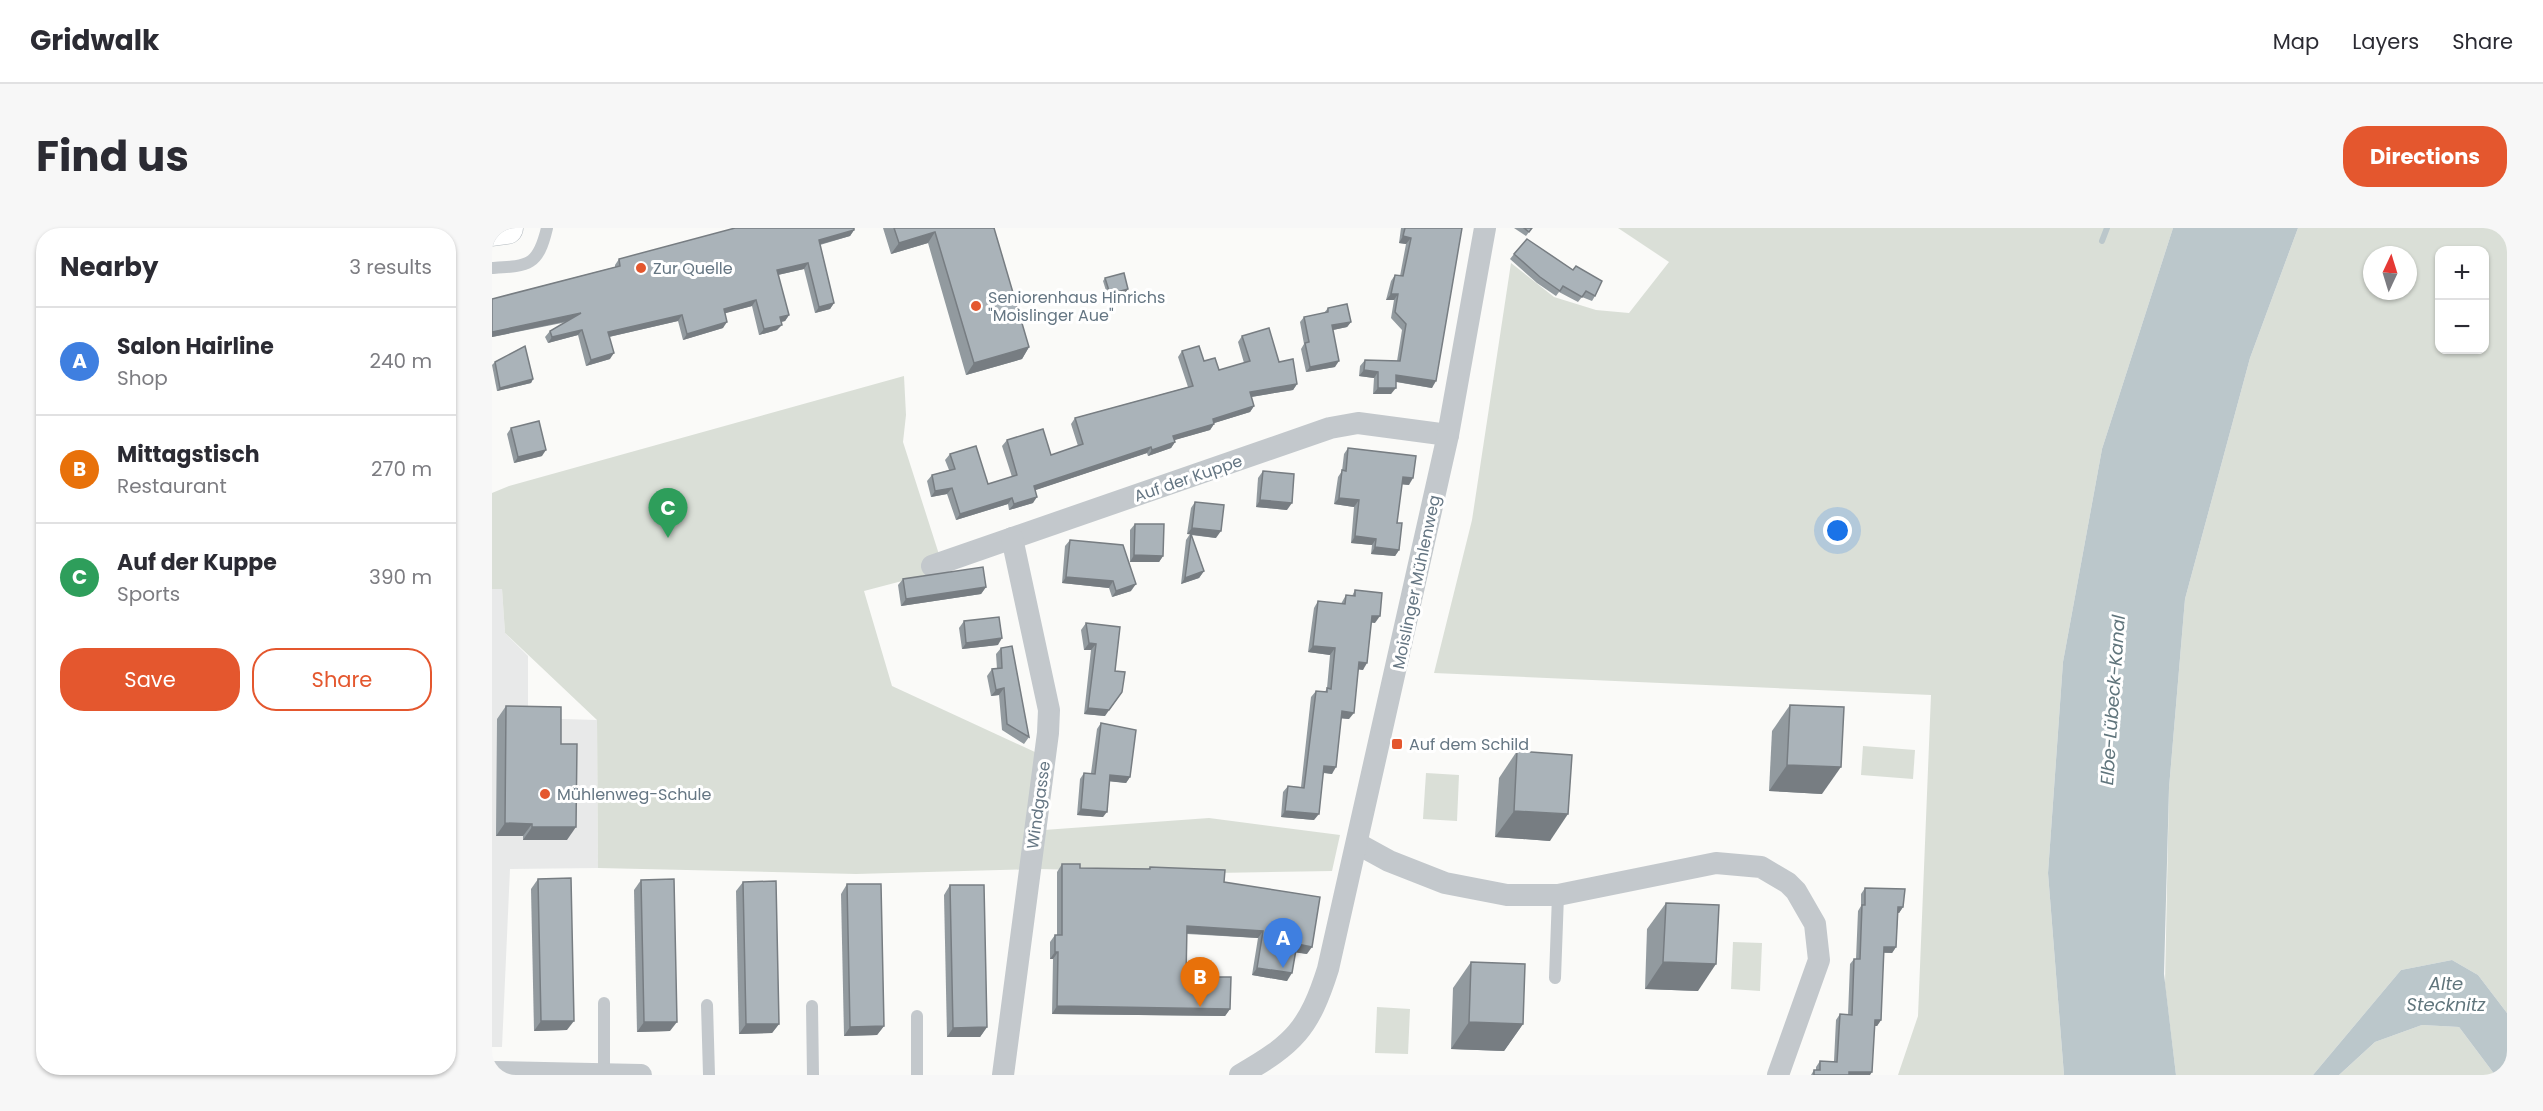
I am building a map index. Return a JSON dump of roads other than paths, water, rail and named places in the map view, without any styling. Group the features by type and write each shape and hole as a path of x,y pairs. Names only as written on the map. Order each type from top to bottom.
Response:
{"main road":[{"path":"492,230 507,228"}],"street":[{"name":"Moislinger Mühlenweg","path":"1239,1075 1275,1055 1300,1032 1319,998 1330,961 1448,435 1485,228"},
{"name":"Auf der Kuppe","path":"932,566 1330,428 1358,423 1448,435"},
{"name":"Windgasse","path":"1002,1075 1048,733 1049,710 1012,538"},
{"path":"1358,844 1389,861 1444,883 1507,895 1558,895 1716,864 1761,867 1788,883 1796,891 1815,924 1819,960 1778,1075"},
{"path":"492,1072 641,1075"}],"lane":[{"path":"492,268 522,266 534,261 542,250 547,228"},
{"path":"1555,978 1558,895"},
{"path":"604,1003 604,1074"},
{"path":"707,1005 709,1075"},
{"path":"812,1006 813,1075"},
{"path":"917,1016 917,1075"}],"water":[{"name":"Elbe-Lübeck-Kanal","path":"2173,228 2298,228 2250,358 2185,599 2169,788 2164,974 2176,1075 2064,1075 2048,873 2063,662 2102,449"},
{"name":"Alte Stecknitz","path":"2452,960 2478,975 2507,1013 2507,1075 2495,1075 2459,1027 2422,1025 2375,1042 2339,1075 2313,1075 2401,970"}],"waterway":[{"path":"2102,241 2107,228"}],"place":[{"name":"Zur Quelle","path":"641,268"},
{"name":"Seniorenhaus Hinrichs \"Moislinger Aue\"","path":"976,306"},
{"name":"Auf der Kuppe","path":"668,538"},
{"name":"Auf dem Schild","path":"1397,744"},
{"name":"Mühlenweg-Schule","path":"545,794"},
{"name":"Salon Hairline","path":"1283,968"},
{"name":"Mittagstisch","path":"1200,1007"}]}
